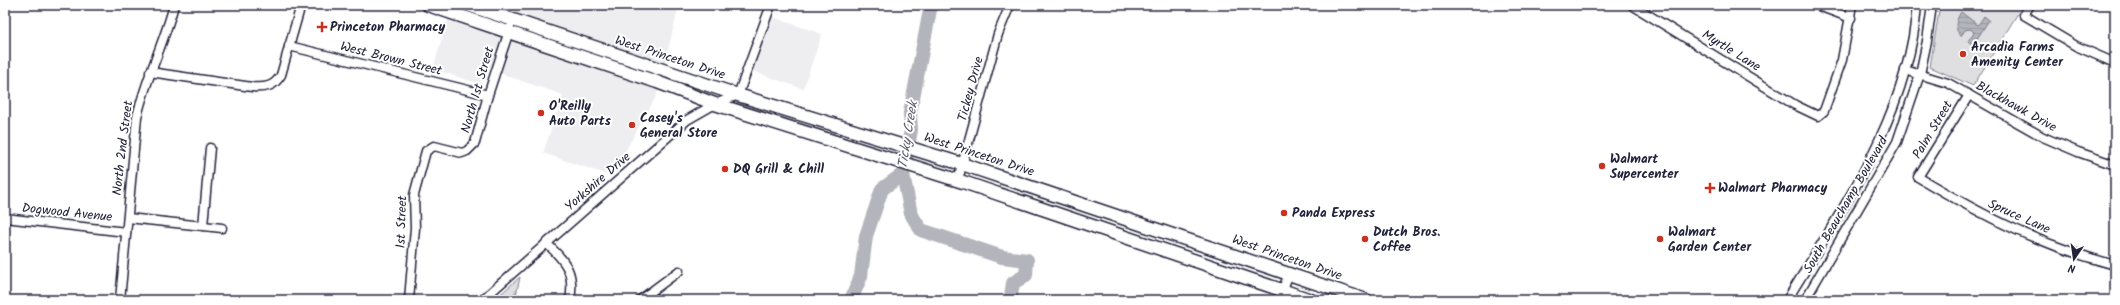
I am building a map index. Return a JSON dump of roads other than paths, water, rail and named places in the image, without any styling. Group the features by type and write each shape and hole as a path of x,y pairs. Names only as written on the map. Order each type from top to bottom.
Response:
{"highway":[{"name":"West Princeton Drive","path":"428,5 657,82 715,104 958,180 1281,295 1311,300"},
{"name":"West Princeton Drive","path":"468,5 738,95 932,154 1366,300"}],"street":[{"name":"North 2nd Street","path":"120,300 137,116 150,72 161,46 174,5"},
{"path":"150,72 261,87 274,84 280,75 301,5"},
{"path":"738,95 770,5"},
{"name":"Tickey Drive","path":"958,180 1001,25 1010,5"},
{"name":"Myrtle Lane","path":"1632,5 1795,105 1818,116 1824,111 1842,60 1851,18"},
{"path":"1816,5 1851,18 1852,5"},
{"name":"South Beauchamp Boulevard","path":"1787,300 1841,211 1875,149 1890,114 1905,70 1914,32 1917,5"},
{"name":"South Beauchamp Boulevard","path":"1804,300 1897,142 1920,74 1927,41 1932,5"},
{"path":"2030,5 2024,15 2076,46 2115,63"},
{"name":"North 1st Street","path":"430,148 434,146 462,153 467,151 475,142 507,32 515,20"},
{"name":"West Brown Street","path":"289,46 488,96"},
{"name":"Blackhawk Drive","path":"1905,70 1948,83 2043,137 2078,152 2115,165"},
{"name":"Yorkshire Drive","path":"482,300 687,120 715,104 738,95"},
{"name":"Palm Street","path":"1918,177 1969,95"},
{"path":"203,226 210,148"},
{"name":"1st Street","path":"409,300 415,228 414,195 424,156 430,148"},
{"name":"Spruce Lane","path":"1918,177 1973,210 2013,229 2059,248 2115,265"},
{"path":"1841,211 1852,219"},
{"name":"Dogwood Avenue","path":"5,218 126,232"},
{"name":"Dogwood Avenue","path":"128,218 222,228"},
{"path":"546,243 565,263 572,278 570,300"},
{"path":"640,300 679,271"},
{"path":"1281,295 1288,273"}],"waterway":[{"path":"931,5 910,113 911,130 903,174 911,214 921,230 1002,257 1027,260 1026,275 1013,283 1011,296 1013,300"},
{"name":"Ticky Creek","path":"851,300 861,276 866,236 882,189 903,174"}],"place":[{"name":"Princeton Pharmacy","path":"322,27"},
{"name":"Arcadia Farms Amenity Center","path":"1963,54"},
{"name":"O'Reilly Auto Parts","path":"541,113"},
{"name":"Casey's General Store","path":"632,125"},
{"name":"Walmart Supercenter","path":"1602,166"},
{"name":"DQ Grill & Chill","path":"725,169"},
{"name":"Walmart Pharmacy","path":"1710,188"},
{"name":"Panda Express","path":"1284,213"},
{"name":"Dutch Bros. Coffee","path":"1365,239"},
{"name":"Walmart Garden Center","path":"1660,239"}]}
